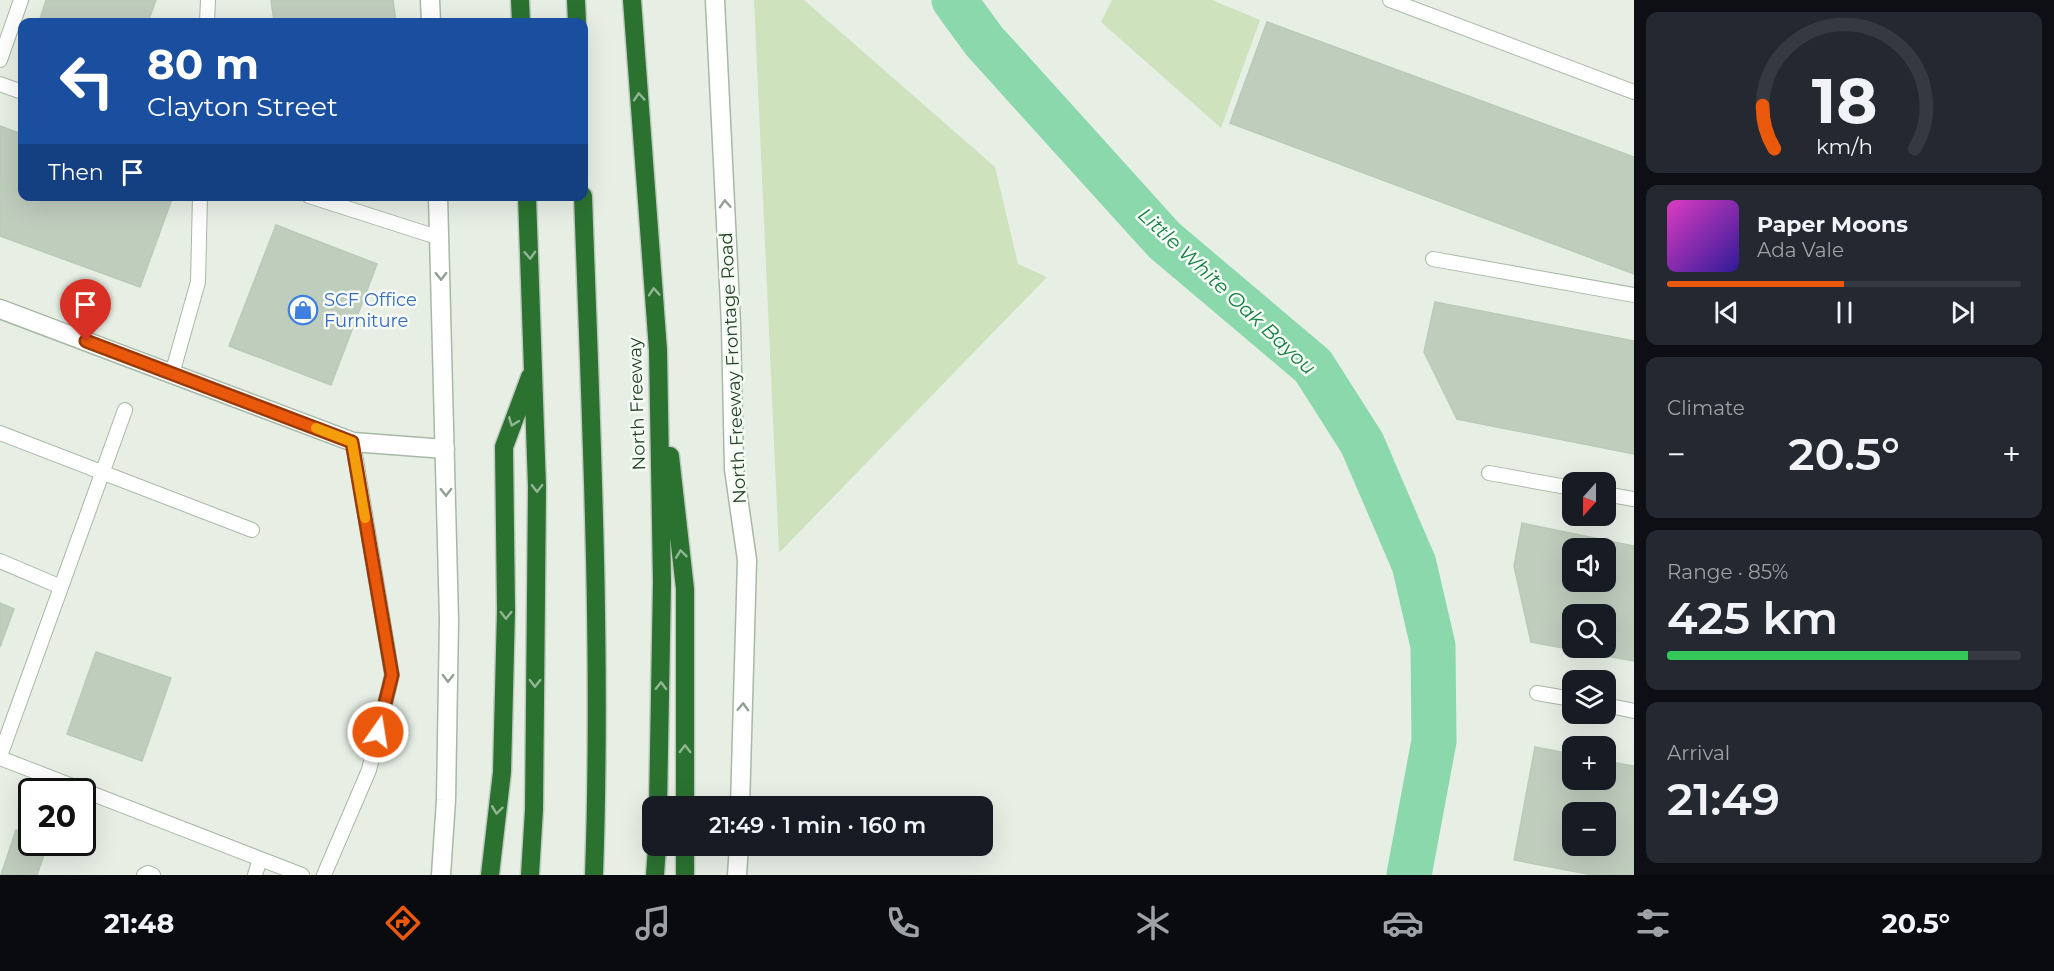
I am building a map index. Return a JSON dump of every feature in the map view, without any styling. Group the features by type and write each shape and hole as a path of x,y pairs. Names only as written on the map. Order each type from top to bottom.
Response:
{"highway":[{"path":"520,0 521,18"},
{"path":"576,0 577,18"},
{"name":"North Freeway","path":"632,0 658,350 662,582 658,796"},
{"path":"527,201 537,523 534,810 530,875"},
{"path":"584,201 596,576 598,779 594,875"},
{"path":"658,350 686,589 685,796"},
{"path":"490,875 502,772 506,610 504,447 534,367"},
{"path":"655,875 656,856"},
{"path":"685,856 685,875"}],"street":[{"path":"430,0 431,18"},
{"name":"North Freeway Frontage Road","path":"715,0 731,325 734,469 747,560 740,796"},
{"path":"438,201 449,620 446,800 441,875"},
{"path":"0,309 352,442 445,449"},
{"path":"737,875 738,856"}],"lane":[{"path":"0,60 21,0"},
{"path":"207,18 208,0"},
{"path":"1390,0 1634,92"},
{"path":"0,84 18,91"},
{"path":"172,374 198,282 200,201"},
{"path":"325,201 440,238"},
{"path":"1433,259 1634,296"},
{"path":"125,410 0,757 302,875"},
{"path":"0,433 252,530"},
{"path":"324,875 369,770 392,675 352,442"},
{"path":"1489,472 1562,486"},
{"path":"1616,496 1634,499"},
{"path":"0,561 61,587"},
{"path":"1537,693 1562,697"},
{"path":"1616,707 1634,711"},
{"path":"255,875 260,859"},
{"path":"144,875 148,873 153,875"}],"green space":[{"path":"754,0 804,0 995,167 1018,264 1047,277 779,553"},
{"path":"1112,0 1212,0 1260,20 1221,128 1101,22"}],"building":[{"path":"46,0 156,0 149,18 40,18"},
{"path":"271,0 393,0 395,18 273,18"},
{"path":"1267,22 1634,157 1634,274 1230,123"},
{"path":"0,126 18,133 18,201 171,201 140,287 0,236"},
{"path":"276,225 377,264 331,385 229,346"},
{"path":"1435,302 1634,341 1634,454 1457,419 1424,352"},
{"path":"1522,523 1595,538 1562,538 1562,592 1616,592 1616,542 1634,546 1634,661 1616,658 1616,604 1562,604 1562,648 1531,642 1514,566"},
{"path":"0,603 14,609 0,647"},
{"path":"96,652 171,678 142,761 67,734"},
{"path":"1535,747 1562,752 1562,790 1616,790 1616,763 1634,766 1634,875 1593,875 1514,860"},
{"path":"16,830 18,831 18,856 44,856 37,875 1,875"}],"waterway":[{"name":"Little White Oak Bayou","path":"954,0 984,41 1164,240 1313,366 1362,443 1414,564 1433,646 1434,741 1409,875"}],"slow traffic":[{"path":"316,428 352,442 365,518"}],"place":[{"name":"SCF Office Furniture","path":"303,310"}],"route":[{"path":"86,341 352,442 392,675 378,732"}]}
